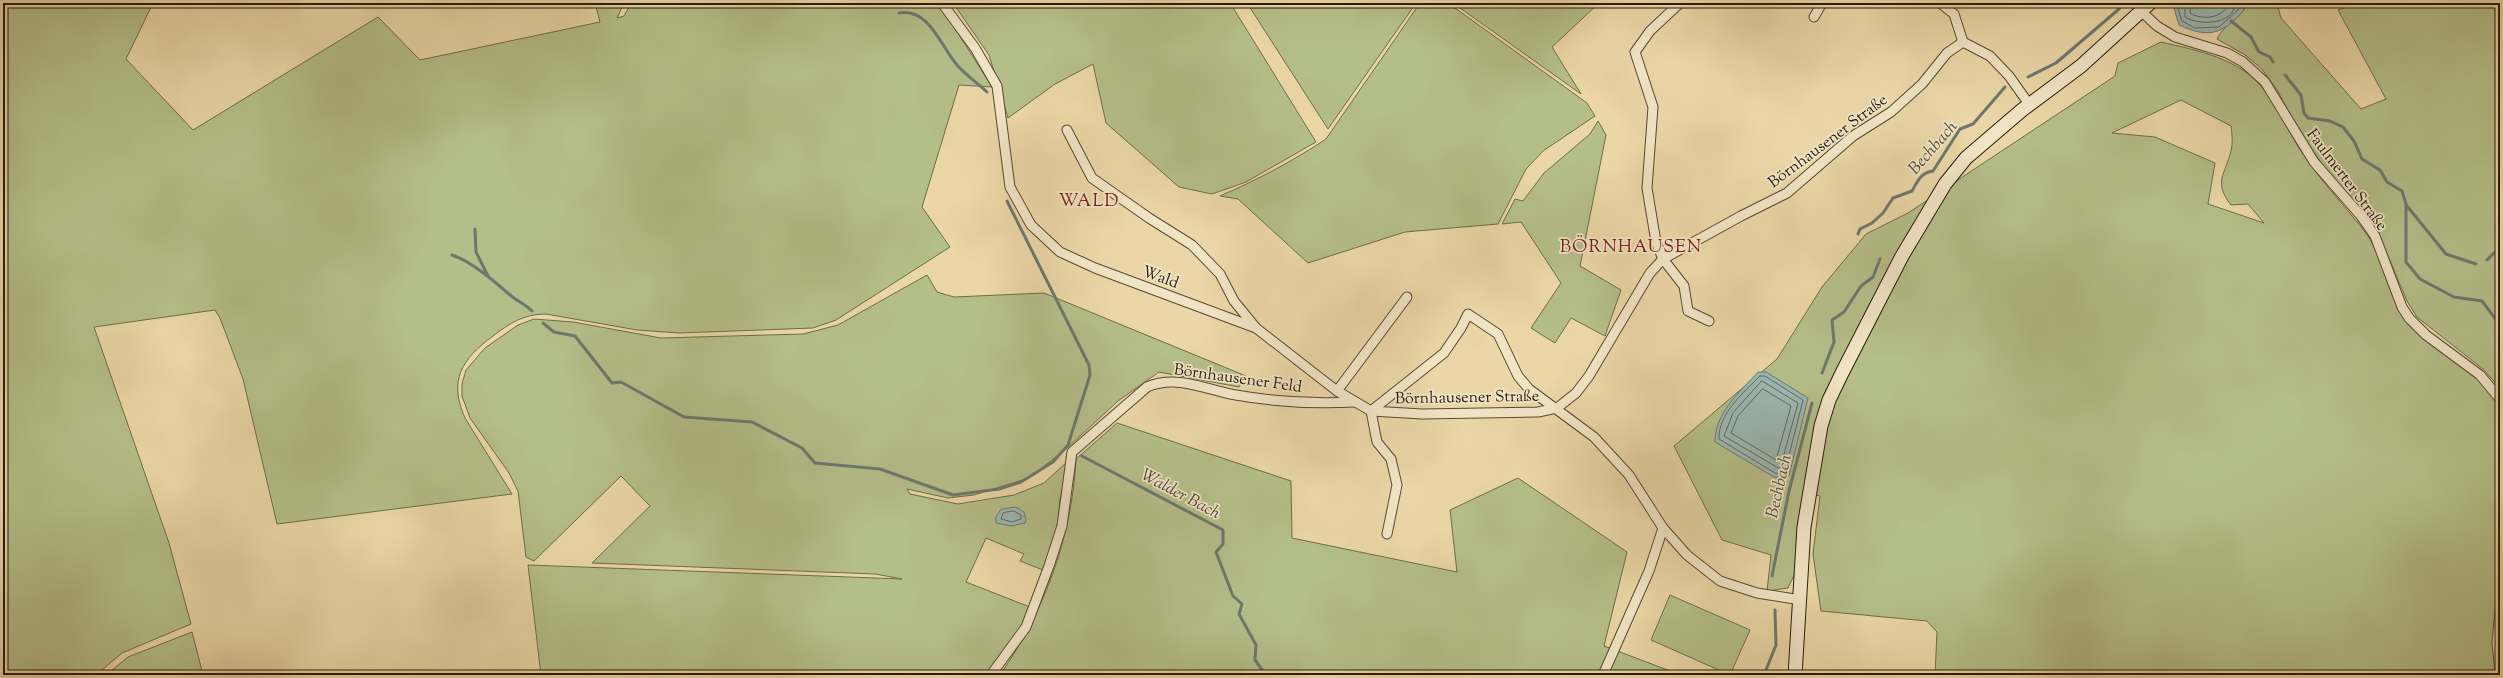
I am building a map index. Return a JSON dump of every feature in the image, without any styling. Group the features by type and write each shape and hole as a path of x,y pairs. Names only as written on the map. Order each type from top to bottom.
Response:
{"main road":[{"path":"1795,675 1801,600 1804,527 1822,426 1829,400 1902,256 1945,184 1966,158 2026,107 2081,66 2146,8"}],"street":[{"name":"Wald","path":"942,3 975,48 996,86 1010,187 1031,225 1060,252 1095,268 1256,328"},
{"path":"1680,3 1650,31 1635,52 1653,107 1647,188 1656,242 1663,259 1684,286 1688,311 1709,321"},
{"path":"1814,17 1822,3"},
{"path":"1940,3 1954,14 1964,42 1990,56 2009,76 2026,107"},
{"name":"Faulmerter Straße","path":"2146,8 2157,26 2175,37 2227,53 2243,62 2265,82 2314,162 2361,216 2375,236 2402,307 2409,318 2426,335 2480,375 2500,399"},
{"name":"Börnhausener Straße","path":"1256,328 1337,391 1371,411 1445,414 1538,412 1557,408 1576,393 1589,376 1650,273 1663,259 1727,223 1787,193 1852,136 1892,112 1922,84 1947,53 1964,42"},
{"path":"1067,130 1092,178 1149,218 1192,245 1220,274 1234,301 1256,328"},
{"path":"1337,391 1407,297"},
{"path":"1387,534 1397,485 1391,459 1377,442 1371,411 1444,353 1468,314 1498,334 1518,376 1529,389 1557,408 1594,437 1629,474 1663,528 1687,555 1720,581 1757,593 1801,600"},
{"name":"Börnhausener Feld","path":"991,675 1026,627 1049,566 1062,526 1072,452 1147,388 1159,382 1185,383 1237,395 1329,403 1355,402"},
{"path":"1604,675 1649,571 1663,528"},
{"path":"2500,610 2497,643 2500,672"}],"green space":[{"path":"3,3 153,3 126,59 193,130 378,17 420,60 600,22 595,3 624,3 617,18 624,16 631,3 939,3 992,87 959,85 922,207 950,247 836,320 813,328 679,333 637,330 546,314 538,314 511,323 482,345 473,353 461,371 458,381 460,405 465,418 512,494 277,524 243,379 220,318 215,310 94,327 169,543 191,624 122,653 96,675 3,675"},
{"path":"953,3 1234,3 1232,6 1316,142 1246,182 1212,194 1179,187 1106,123 1093,64 1055,84 1008,118 989,55"},
{"path":"1247,3 1416,3 1328,129"},
{"path":"1420,3 1448,3 1587,103 1595,116 1543,151 1526,169 1498,224 1405,232 1308,263 1238,199 1220,196 1274,170 1326,139"},
{"path":"1453,3 1599,3 1552,47 1581,94"},
{"path":"2243,3 2277,3 2281,18 2361,109 2386,99 2338,10 2358,3 2500,3 2500,388 2483,369 2417,317 2407,301 2380,237 2326,170 2297,127 2277,90 2262,69 2245,55 2217,39 2222,31 2244,10"},
{"path":"2161,42 2217,57 2231,63 2255,79 2270,98 2312,167 2368,236 2379,259 2397,306 2411,327 2433,346 2470,371 2492,392 2500,404 2498,675 1935,675 1937,632 1927,621 1821,611 1813,554 1820,496 1803,492 1797,569 1788,588 1767,591 1771,555 1722,540 1674,446 1777,359 1822,287 1866,234 1908,213 2115,76 2118,63","holes":["2181,100 2231,126 2232,148 2222,178 2223,190 2231,205 2248,204 2264,223 2208,204 2215,163 2155,137 2112,133"]},
{"path":"1598,121 1606,135 1580,266 1621,290 1605,336 1571,318 1555,343 1531,328 1561,283 1521,222 1502,224 1515,199 1523,201 1544,173 1590,134"},
{"path":"927,275 937,292 954,297 1044,293 1246,376 1239,387 1159,372 1118,401 1067,448 1029,478 974,495 948,498 907,489 910,494 958,504 1014,495 1044,483 1068,461 1060,499 1058,526 1043,570 1020,561 1024,554 986,538 966,582 1030,607 1012,644 986,675 541,675 528,565 902,579 875,574 592,563 650,506 621,476 534,561 526,557 518,491 509,473 470,418 462,396 462,384 466,370 485,348 518,325 534,319 573,322 661,338 803,334 838,325"},
{"path":"1117,423 1291,481 1292,538 1457,572 1450,510 1518,478 1627,552 1604,646 1681,675 1000,675 1030,625 1043,599 1053,572 1069,517 1076,459"},
{"path":"1670,595 1750,630 1730,675 1651,640"},
{"path":"192,632 203,675 106,675 128,657"}],"water":[{"path":"2176,3 2243,3 2244,10 2222,29 2207,33 2199,32 2179,25 2174,8"},
{"path":"1758,372 1766,372 1808,398 1789,476 1785,479 1774,477 1715,442 1719,421 1724,412 1736,395"},
{"path":"1016,507 1024,512 1026,519 1025,523 1012,526 996,523 996,517 1001,509"}],"waterway":[{"name":"Walder Bach","path":"831,3 836,4"},
{"name":"Bechbach","path":"2028,77 2056,63 2119,9 2122,3"},
{"name":"Walder Bach","path":"899,13 909,13 918,16 926,22 957,65 987,92"},
{"path":"2231,21 2251,37 2259,52 2270,57 2273,62"},
{"path":"2285,75 2301,95 2304,113 2308,118 2330,121 2343,127 2354,141 2362,159 2380,170 2387,182 2402,191 2406,204 2406,262 2420,279 2454,297 2482,301 2500,325"},
{"name":"Bechbach","path":"1858,234 1860,229 1872,223 1883,213 1893,198 1912,191 1922,176 1933,171 1960,129 1973,124 2005,87"},
{"path":"543,323 554,332 575,336 612,383 621,382 684,417 752,422 802,448 815,463 880,469 953,495 999,489 1021,482 1053,462 1068,445 1090,375 1089,365 1007,201"},
{"path":"2407,206 2446,254 2476,264"},
{"path":"475,229 476,252 488,276"},
{"path":"2487,260 2500,247"},
{"path":"452,255 467,262 490,278 532,311"},
{"name":"Bechbach","path":"1822,373 1834,342 1832,320 1844,312 1861,286 1873,277 1880,259"},
{"name":"Bechbach","path":"1772,576 1789,491 1812,403"},
{"name":"Walder Bach","path":"1082,456 1223,530 1223,544 1216,552 1233,596 1242,604 1239,614 1256,645 1255,660 1263,671 1273,675"},
{"name":"Bechbach","path":"1764,675 1776,645 1775,610"}],"district":[{"name":"WALD","path":"1089,200"},
{"name":"BÖRNHAUSEN","path":"1631,246"}]}
